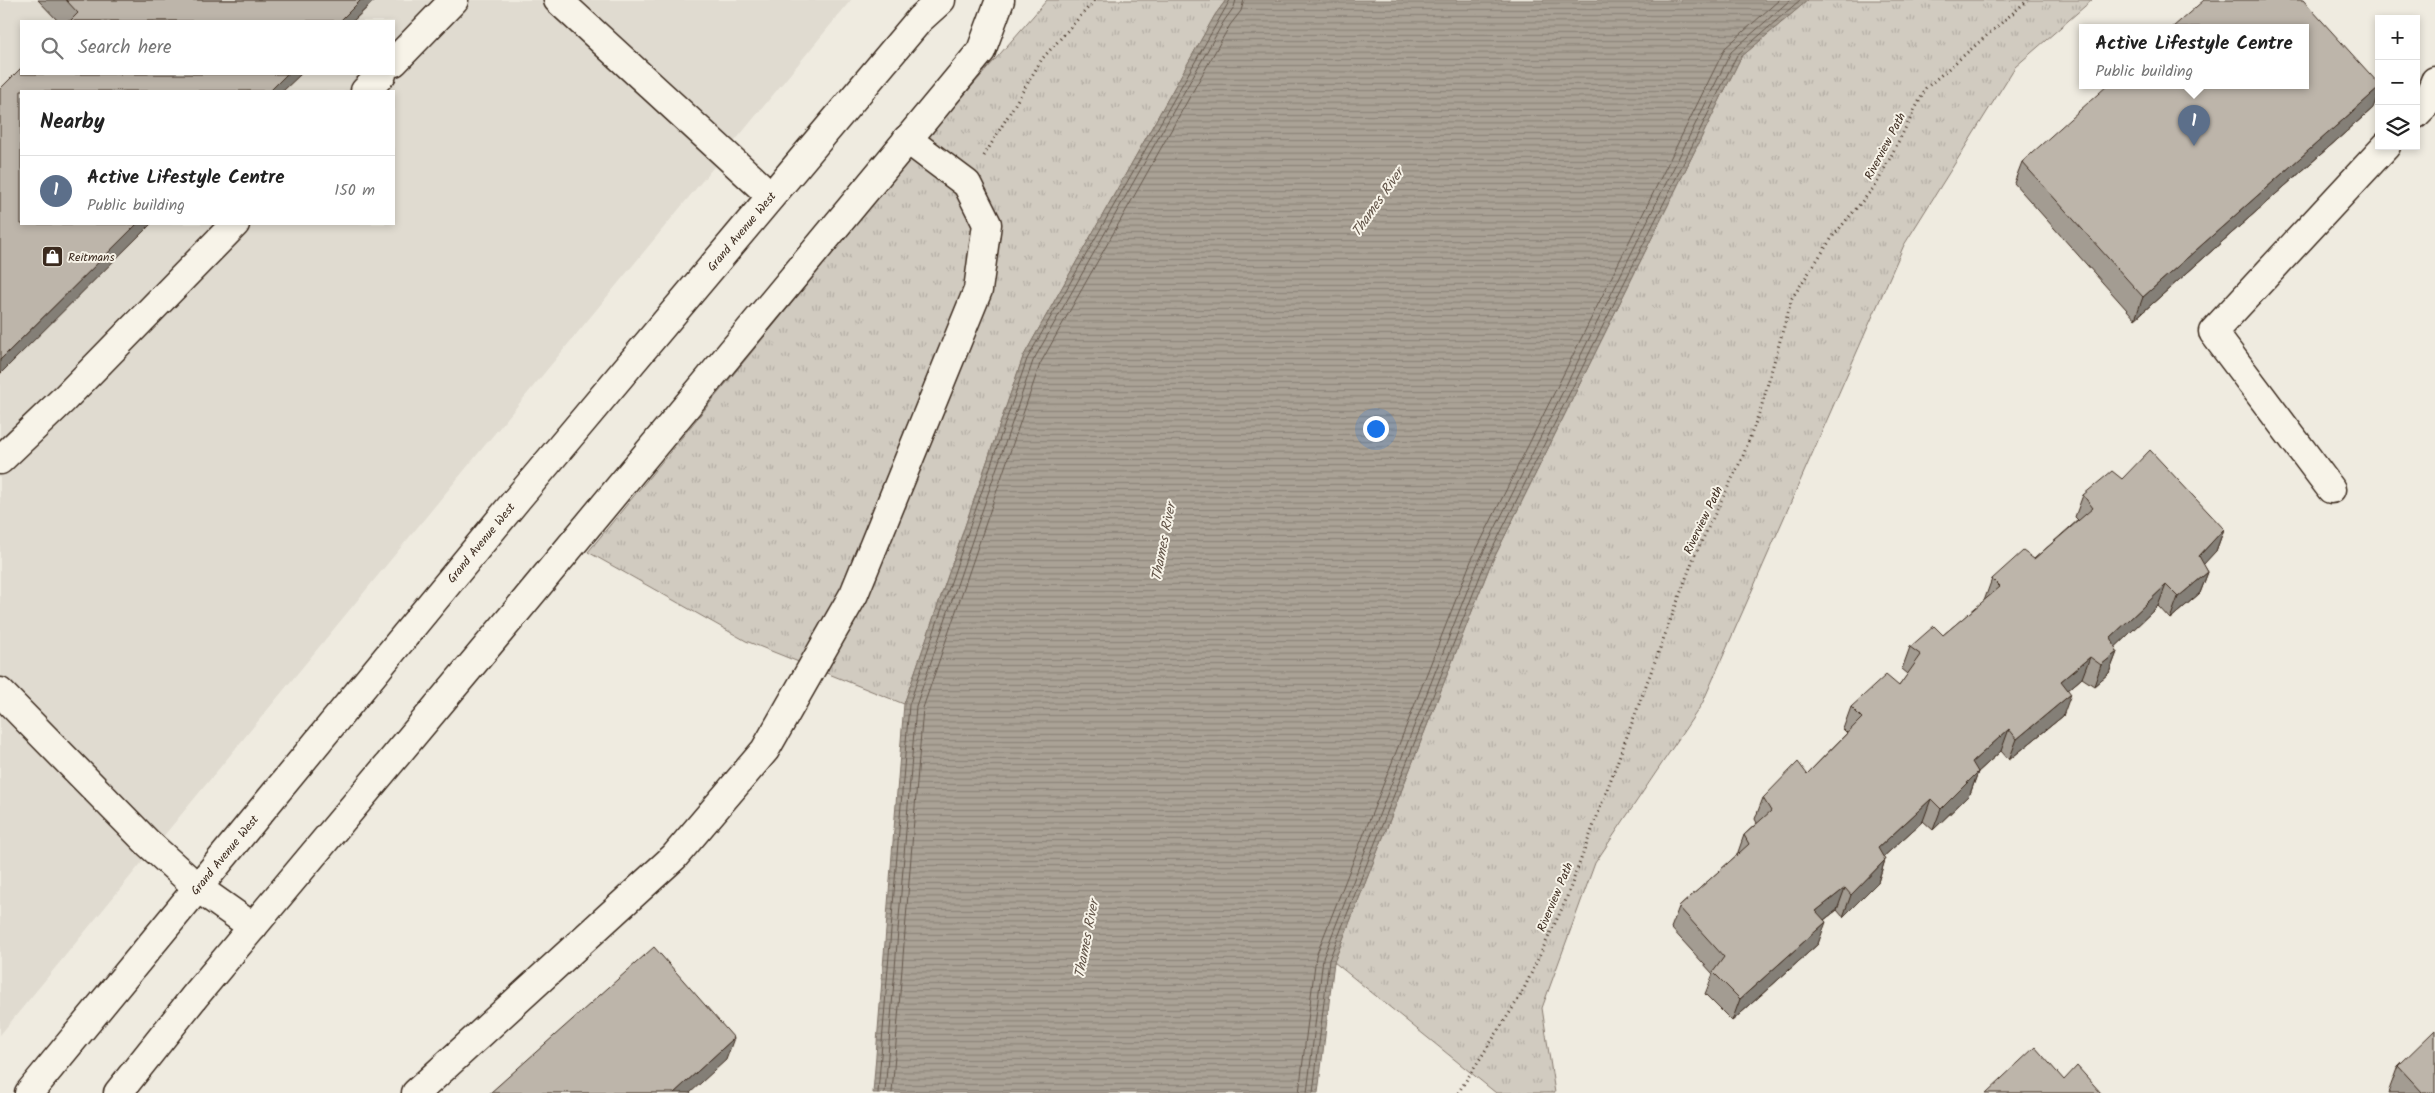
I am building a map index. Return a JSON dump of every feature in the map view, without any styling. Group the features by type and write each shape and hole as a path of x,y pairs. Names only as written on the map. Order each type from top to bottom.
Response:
{"main road":[{"path":"395,61 454,0"},
{"path":"558,0 771,196"},
{"name":"Grand Avenue West","path":"29,1093 518,498 920,19 942,0"},
{"path":"118,1093 252,927 981,51 1000,0"},
{"path":"366,90 381,75"},
{"path":"2420,110 2426,104 2435,81"},
{"path":"416,1093 674,857 765,750 854,594 978,290 987,224 967,184 907,139"},
{"path":"2331,489 2213,332 2382,150"},
{"path":"0,460 64,399 234,225"},
{"path":"0,692 148,843 198,888 252,927"}],"path":[{"path":"967,184 1042,59 1095,0"},
{"name":"Riverview Path","path":"1458,1093 1521,995 1565,902 1694,557 1743,456 1761,408 1792,298 1833,236 1876,185 1926,88 2028,0"}],"shaded area":[{"path":"0,0 851,0 0,1035"}],"green space":[{"path":"1047,0 1226,0 1215,15 1023,357 904,704 746,641 588,552 926,139"},
{"path":"1808,0 2092,0 2015,67 1904,245 1702,704 1595,863 1542,1008 1555,1093 1496,1093 1334,962 1489,568 1741,57"}],"water":[{"name":"Thames River","path":"1226,0 1808,0 1741,57 1489,568 1334,962 1318,1093 873,1093 904,704 1023,357 1215,15"}],"building":[{"path":"66,0 361,0 341,20 71,20 78,13"},
{"path":"2204,0 2303,0 2375,80 2375,92 2143,297 2022,162 2104,89 2309,89 2309,24 2176,24"},
{"path":"20,69 20,75 286,75 271,90 20,90 20,225 136,225 0,360 0,89"},
{"path":"2150,450 2224,529 2199,556 2208,572 2178,597 2166,585 2111,637 2117,652 2101,665 2090,657 2061,681 2071,694 2017,739 2009,729 1972,762 1978,772 1941,809 1931,799 1878,848 1885,860 1851,895 1845,888 1816,911 1826,922 1740,999 1713,972 1724,957 1679,907 1749,844 1744,835 1771,811 1763,798 1798,762 1807,774 1862,718 1851,707 1886,675 1899,686 1921,655 1910,647 1934,626 1943,635 2000,587 1992,579 2023,551 2034,559 2093,508 2083,495 2112,471 2122,479"},
{"path":"654,947 734,1038 674,1093 490,1093"},
{"path":"2435,1030 2435,1093 2423,1093 2398,1066"},
{"path":"2035,1047 2064,1080 2077,1066 2101,1093 1986,1093"}],"place":[{"name":"Active Lifestyle Centre","path":"2194,146"},
{"name":"Reitmans","path":"52,257"}]}
